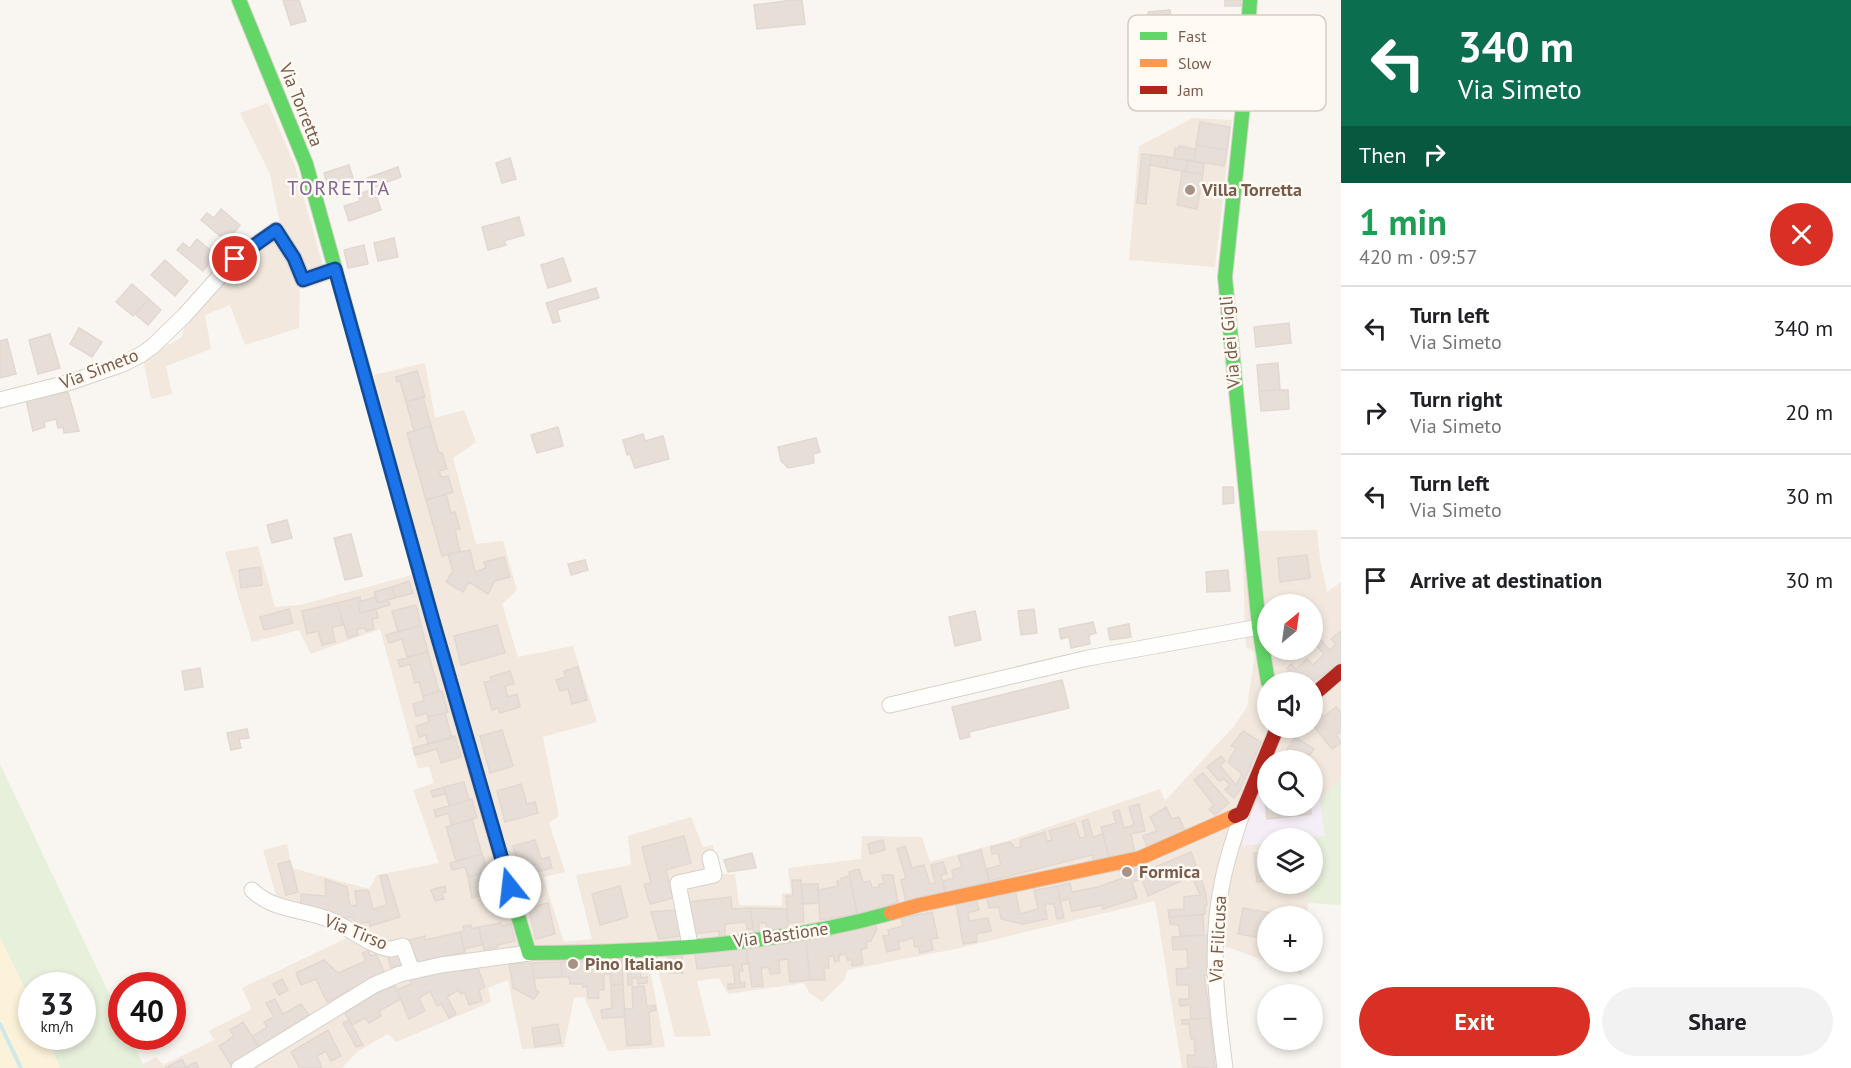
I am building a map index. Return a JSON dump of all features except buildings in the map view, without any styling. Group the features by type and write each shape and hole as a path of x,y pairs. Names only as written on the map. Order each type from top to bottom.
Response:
{"street":[{"name":"Via Torretta","path":"239,0 306,164 433,621 529,953"},
{"name":"Via dei Gigli","path":"1249,15 1250,0"},
{"name":"Via dei Gigli","path":"1242,111 1225,277 1257,606"},
{"name":"Via Simeto","path":"0,400 71,382 123,364 142,354 184,316 235,259 276,230 294,258 303,280 335,269"},
{"path":"890,705 1088,658 1257,627"},
{"path":"1323,687 1341,671"},
{"path":"1242,813 1272,738"},
{"name":"Via Bastione","path":"238,1068 374,986 400,974 441,965 529,953 626,952 747,940 844,926 918,905 1140,858 1242,813"},
{"name":"Via Filicusa","path":"1225,1068 1216,995 1215,943 1222,884 1242,813"},
{"path":"690,945 678,883 714,874 710,858"},
{"name":"Via Tirso","path":"252,890 271,904 330,920 390,949 403,946 412,971"}],"shaded area":[{"path":"268,103 295,166 326,277 300,286 299,328 245,345 230,305 205,315 211,349 166,366 172,394 151,399 143,359 182,337 187,314 210,285 282,234 270,174 240,113"},
{"path":"1193,118 1232,120 1215,267 1129,260 1139,146"},
{"path":"425,363 435,418 464,410 476,442 453,458 476,544 503,541 517,590 502,604 518,657 573,646 597,722 543,737 559,816 549,823 565,872 543,877 564,942 592,939 576,875 631,865 628,836 691,817 703,847 713,845 718,874 735,874 739,905 782,906 782,893 791,893 788,868 861,859 862,836 922,837 930,862 1013,839 1160,789 1165,801 1234,726 1247,707 1255,654 1250,648 1247,649 1245,635 1243,557 1260,531 1317,530 1327,592 1341,582 1341,780 1323,797 1323,750 1257,750 1257,816 1322,816 1325,836 1323,836 1323,828 1257,828 1257,894 1308,894 1308,906 1257,906 1257,958 1222,945 1211,944 1209,995 1219,1068 1182,1068 1155,901 955,949 847,970 845,979 822,1002 809,992 804,983 728,994 719,978 697,981 711,1036 675,1037 658,970 650,970 665,1047 608,1051 584,997 574,998 564,1047 522,1049 508,980 488,988 491,1002 396,1042 388,1034 358,1051 342,1068 143,1068 141,1065 156,1057 163,1065 214,1040 209,1031 252,1009 242,988 351,936 345,931 281,913 263,850 287,844 292,868 369,889 377,875 439,863 413,790 434,783 429,767 418,768 380,629 311,654 299,630 252,642 225,552 258,546 275,607 300,605 427,571 374,375"},
{"path":"1257,801 1257,816 1322,816 1325,836 1323,836 1323,828 1257,828 1257,844 1242,846 1245,830"}],"green space":[{"path":"0,764 108,992 108,1050 136,1050 145,1068 60,1068 52,1050 96,1050 96,972 18,972 18,975 0,937"},
{"path":"1341,780 1341,905 1308,903 1308,894 1323,894 1323,836 1325,836 1323,797"}],"sand":[{"path":"0,937 18,975 18,1050 52,1050 60,1068 0,1068"}],"waterway":[{"path":"0,1024 21,1068"}],"traffic: fast":[{"path":"239,0 306,164 437,635"},
{"path":"1249,15 1250,0"},
{"path":"1242,111 1225,277 1259,627 1266,672"},
{"path":"498,847 529,953 666,949 712,945 802,933 891,913"}],"traffic: slow":[{"path":"437,635 498,847"},
{"path":"891,913 1140,858 1235,816"}],"traffic: jam":[{"path":"1323,687 1341,671"},
{"path":"1235,816 1242,813 1273,738"}],"place":[{"name":"Villa Torretta","path":"1190,190"},
{"name":"Formica","path":"1127,872"},
{"name":"Pino Italiano","path":"573,964"}],"district":[{"name":"TORRETTA","path":"339,188"}],"route":[{"path":"235,259 276,230 294,258 303,280 335,269 510,887"}]}
